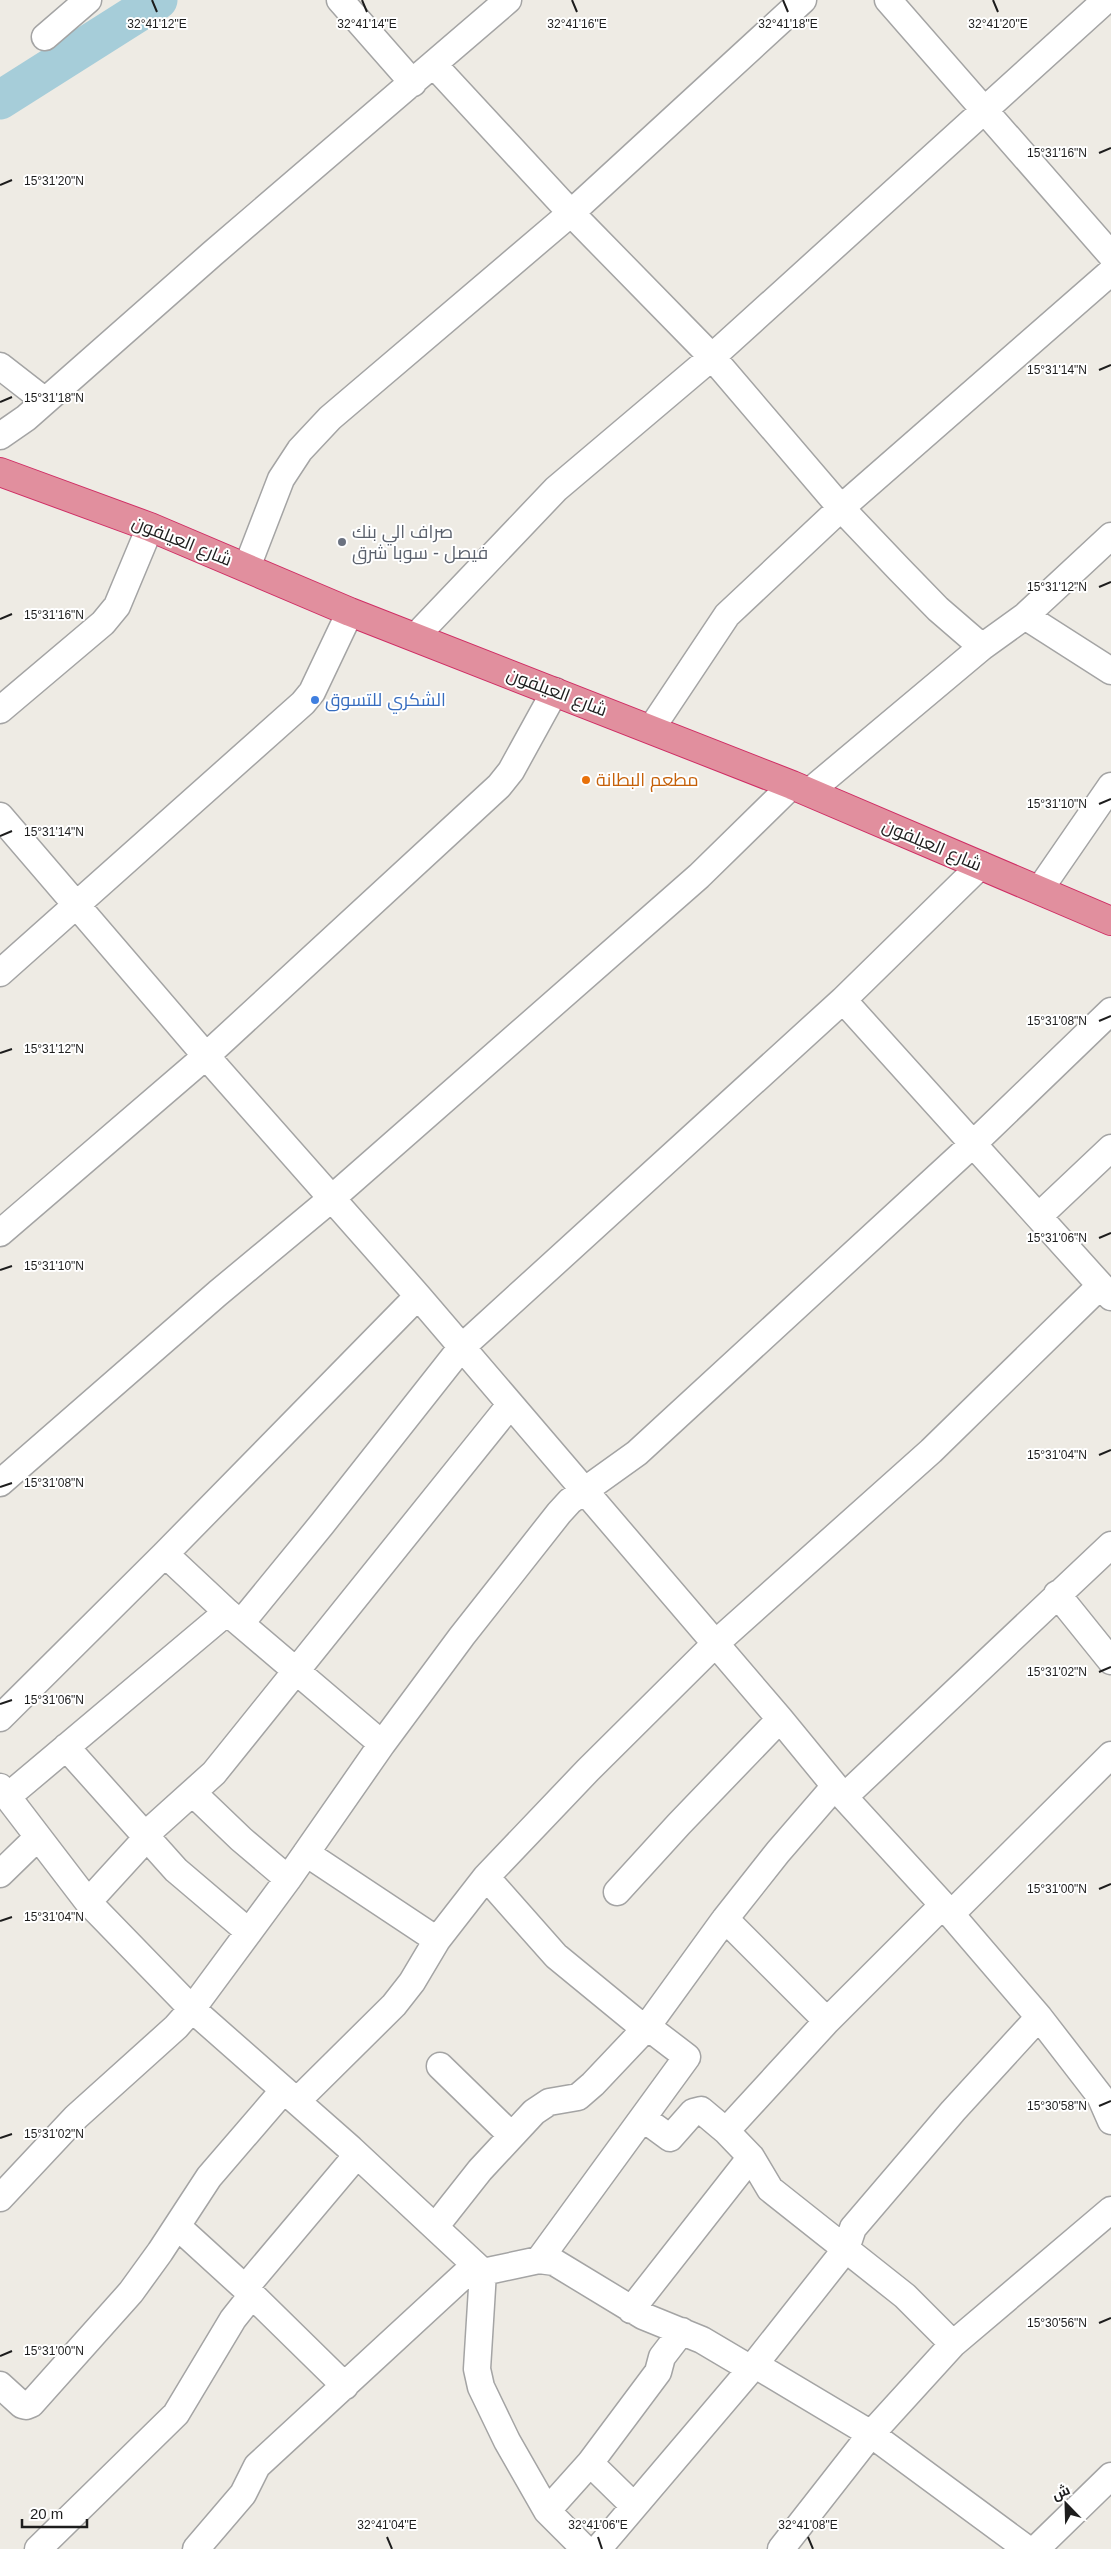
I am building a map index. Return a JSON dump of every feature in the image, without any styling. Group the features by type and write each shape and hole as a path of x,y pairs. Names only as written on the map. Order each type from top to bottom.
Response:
{"highway":[{"name":"شارع العيلفون","path":"0,472 150,527 350,612 416,636 800,788 1111,921"}],"street":[{"path":"45,37 88,0"},
{"path":"340,0 413,83"},
{"path":"0,436 46,401 212,254 508,0"},
{"path":"247,567 281,479 300,450 330,418 571,213 803,0"},
{"path":"888,0 1111,255"},
{"path":"416,636 556,489 712,357 1106,0"},
{"path":"434,65 571,213 712,357 841,508 938,609 982,647"},
{"path":"651,728 727,615 841,508 1111,272"},
{"path":"0,366 46,401"},
{"path":"0,710 103,623 117,606 150,527"},
{"path":"0,1483 210,1300 331,1199 800,788 1025,616 1111,536"},
{"path":"0,973 304,703 312,692 350,612"},
{"path":"1025,616 1111,671"},
{"path":"0,1233 206,1056 499,786 511,771 555,691"},
{"path":"1040,890 1111,786"},
{"path":"0,816 206,1056 418,1296 585,1490 780,1719 839,1792 947,1909 1106,2092 1111,2121"},
{"path":"585,2549 547,2511 507,2441 481,2387 477,2369 479,2269 357,2155 192,2009 88,1902 37,1838 4,1792 66,1747 234,1617 322,1524 461,1348 843,1000 981,865"},
{"path":"0,2385 22,2404 26,2406 31,2404 131,2292 209,2176 290,2096 394,2005 412,1982 437,1940 486,1877 588,1770 716,1643 931,1451 1106,1291 843,1000"},
{"path":"0,2198 69,2123 176,2026 192,2009 288,1880 382,1744 462,1636 547,1526 570,1501 637,1453 973,1144 1111,1010"},
{"path":"1039,1216 1111,1148"},
{"path":"0,1718 165,1554 418,1296"},
{"path":"88,1902 154,1827 214,1773 510,1405"},
{"path":"435,2227 511,2135 542,2105 559,2099 578,2097 593,2084 646,2028 724,1918 778,1852 839,1792 1111,1545"},
{"path":"165,1554 234,1617 382,1744"},
{"path":"1057,1594 1109,1654"},
{"path":"617,1892 679,1824 780,1719"},
{"path":"66,1747 180,1874 249,1932"},
{"path":"726,2131 827,2021 1111,1755"},
{"path":"193,1793 241,1839 288,1880"},
{"path":"0,1874 37,1838"},
{"path":"306,1853 437,1940"},
{"path":"486,1877 556,1956 646,2028 653,2031 687,2057 539,2260"},
{"path":"724,1918 827,2021"},
{"path":"598,2549 753,2367 846,2249 853,2228 954,2111 1039,2017"},
{"path":"440,2066 511,2135"},
{"path":"644,2118 670,2138 694,2112 701,2110 726,2131 751,2157 770,2189 810,2223 905,2296 953,2344"},
{"path":"38,2549 176,2414 249,2291 357,2155"},
{"path":"631,2310 751,2157"},
{"path":"780,2549 871,2434 953,2344 1111,2210"},
{"path":"177,2226 249,2291 345,2386"},
{"path":"196,2549 239,2499 257,2466 479,2269 539,2260 560,2264 631,2310 657,2324 682,2331 702,2340 871,2434 1027,2549"},
{"path":"547,2511 590,2463 658,2372 662,2357 682,2331"},
{"path":"590,2463 634,2506"},
{"path":"1036,2549 1111,2476"}],"waterway":[{"path":"0,100 158,0"}],"place":[{"name":"صراف الي بنك فيصل - سوبا شرق","path":"342,542"},
{"name":"الشكري للتسوق","path":"315,700"},
{"name":"مطعم البطانة","path":"586,780"}]}
